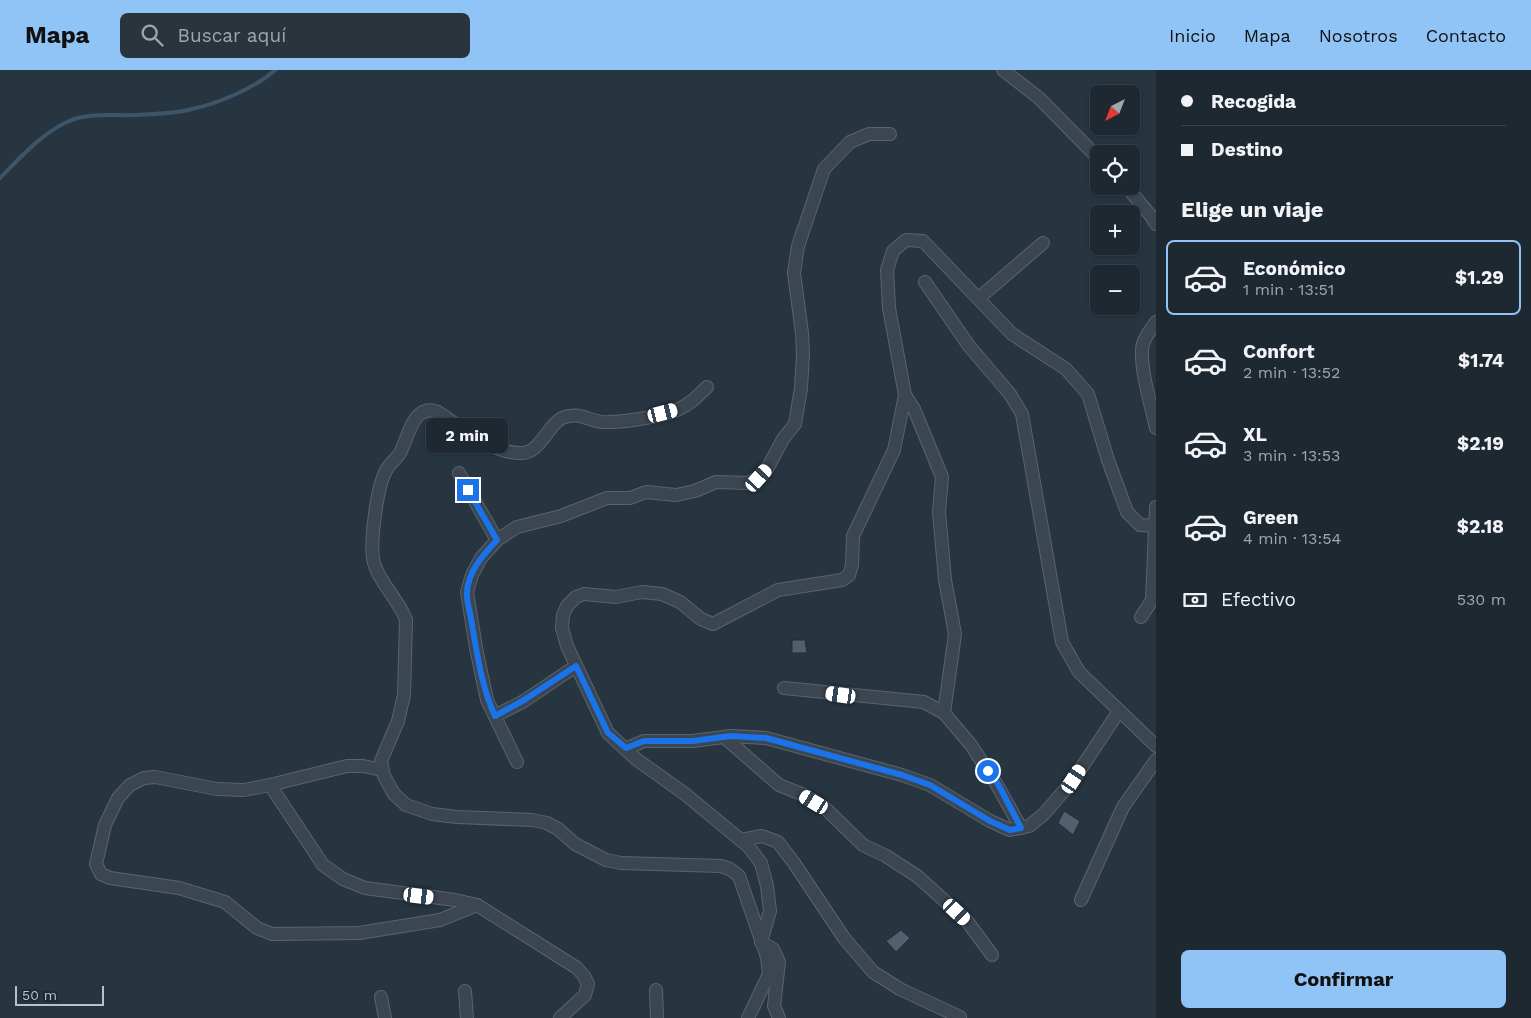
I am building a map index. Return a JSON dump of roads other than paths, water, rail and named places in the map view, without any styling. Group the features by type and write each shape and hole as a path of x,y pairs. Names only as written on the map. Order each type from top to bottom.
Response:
{"street":[{"path":"1003,70 1038,98 1090,149"},
{"path":"517,762 487,700 476,648 467,592 472,574 481,558 497,540 517,528 561,516 607,498 630,498 646,492 676,495 695,491 716,482 746,483 759,478 767,469 783,439 794,424 803,354 794,272 798,246 824,169 850,142 869,134 890,134"},
{"path":"1134,195 1156,224"},
{"path":"761,942 770,911 767,886 761,863 741,840 685,794 636,759 608,733 567,646 562,628 563,615 567,606 576,597 584,594 616,597 642,592 662,594 680,602 702,619 713,624 778,590 842,580 849,575 852,565 853,536 894,450 905,395 889,308 887,270 893,251 906,240 924,241 1012,334 1066,369 1088,394 1108,460 1127,512 1140,525 1155,526"},
{"path":"979,298 1043,243"},
{"path":"925,282 969,346 1010,394 1022,414 1062,642 1079,672 1156,746"},
{"path":"1156,322 1148,333 1142,348 1144,371 1156,428"},
{"path":"707,387 694,400 677,410 634,420 602,422 580,415 561,419 535,447 523,453 501,450 478,439 438,412 432,410 421,413 413,421 400,453 387,469 381,485 371,546 374,564 389,591 402,608 406,620 404,695 398,721 380,761 382,770 394,794 406,805 432,814 532,820 546,823 575,844 606,860 621,863 721,866 730,869 739,876 767,957 769,974 748,1018"},
{"path":"905,395 914,409 942,477 939,512 944,570 955,634 944,713"},
{"path":"459,473 497,540"},
{"path":"1141,617 1152,600 1156,507"},
{"path":"495,716 524,700 576,666"},
{"path":"784,688 924,702 944,713 971,745 998,784 1021,828"},
{"path":"626,748 644,741 693,741 724,737 766,738 902,775 930,785 990,821 1010,830 1029,826 1044,814 1074,779 1119,711"},
{"path":"724,737 779,785 804,795 825,808 863,845 886,856 917,876 967,921 992,955"},
{"path":"1081,900 1123,807 1156,760"},
{"path":"382,770 363,766 348,766 244,790 217,789 155,777 144,778 130,785 118,798 105,826 96,864 101,874 110,878 179,888 225,902 257,928 272,934 358,933 440,920 477,905"},
{"path":"270,785 323,866 343,879 364,888 455,900 477,905 577,968 588,984 585,995 560,1018"},
{"path":"741,840 762,836 778,842 844,938 873,972 900,990 960,1017"},
{"path":"761,942 773,949 779,962 774,1006 779,1018"},
{"path":"656,990 657,1018"},
{"path":"465,991 467,1018"},
{"path":"381,997 384,1018"}],"waterway":[{"path":"0,178 48,133 67,122 83,117 100,115 171,113 202,107 225,99 258,83 275,70"}]}
